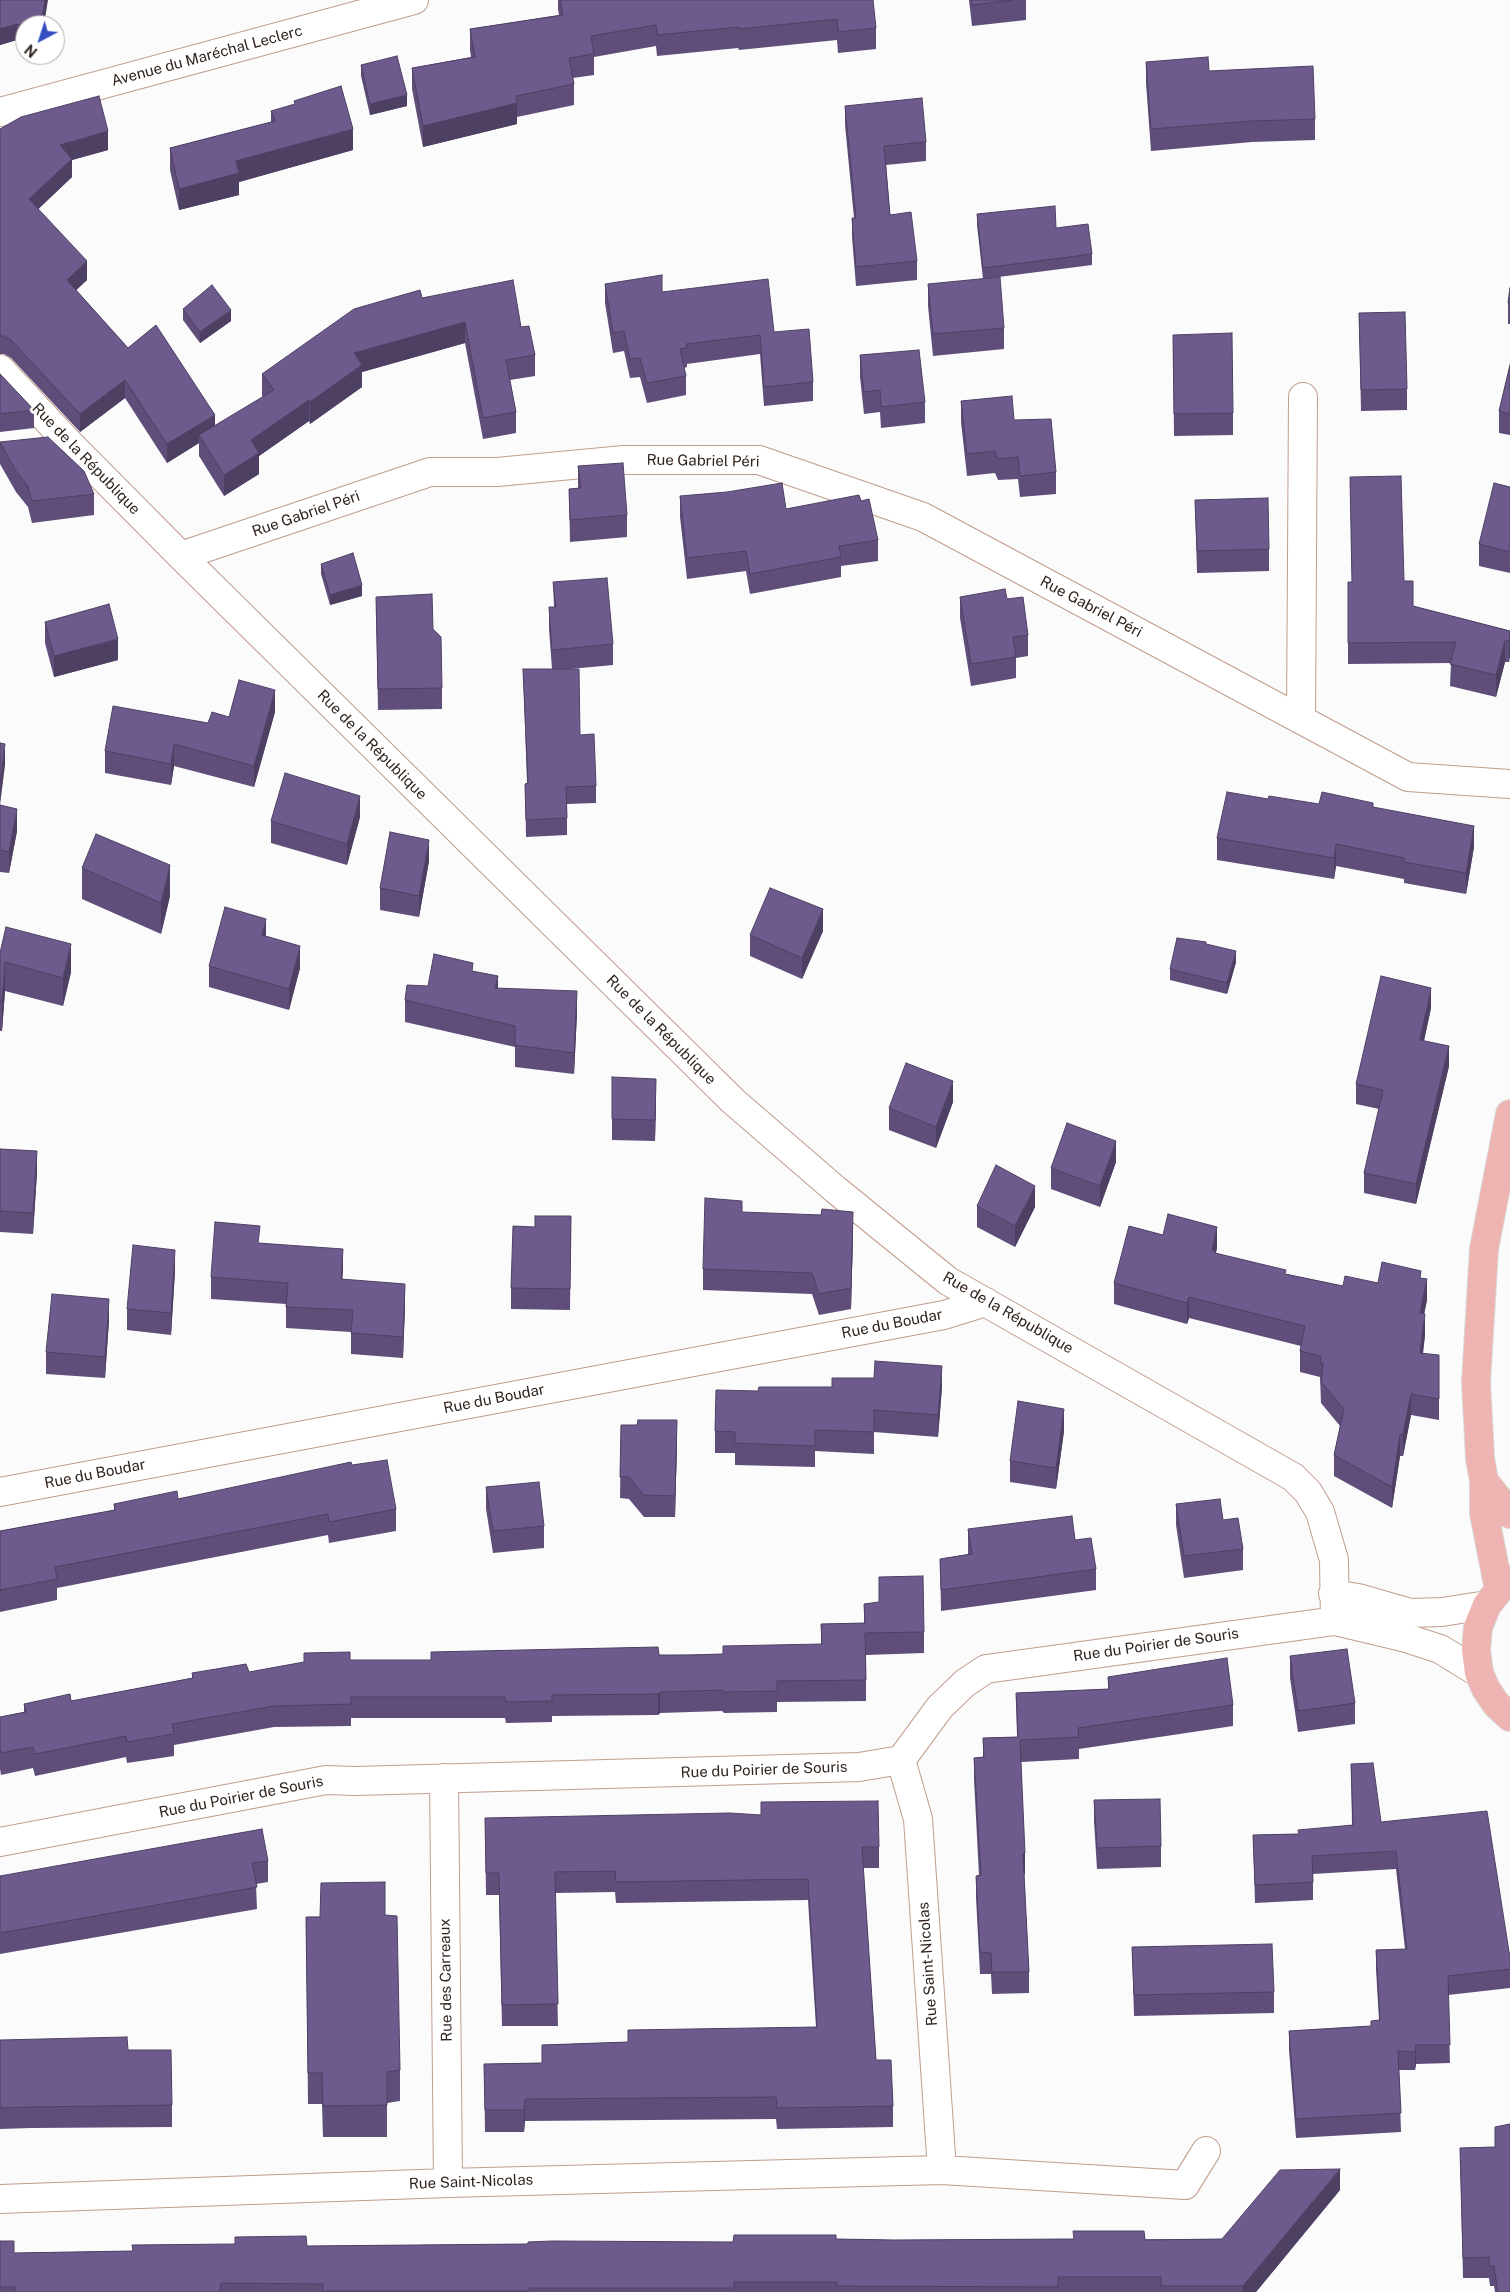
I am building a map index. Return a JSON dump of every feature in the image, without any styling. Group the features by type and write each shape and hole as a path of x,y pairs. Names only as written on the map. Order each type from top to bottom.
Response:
{"main road":[{"path":"1510,1114 1484,1249 1476,1382 1480,1458 1484,1481 1484,1513 1499,1592 1478,1627 1476,1650 1479,1673 1486,1689 1496,1704 1510,1717"},
{"path":"1484,1481 1510,1514"}],"street":[{"name":"Avenue du Maréchal Leclerc","path":"0,112 414,0"},
{"name":"Rue de la République","path":"0,369 66,440 181,556 733,1101 836,1190 948,1281 1293,1477 1308,1492 1320,1512 1334,1560 1333,1594 1335,1621"},
{"path":"1301,719 1303,397"},
{"path":"38,444 66,440"},
{"name":"Rue Gabriel Péri","path":"181,556 430,472 497,472 624,460 759,460 923,517 1408,777 1510,784"},
{"name":"Rue du Boudar","path":"0,1492 944,1315 986,1302"},
{"path":"1333,1594 1358,1598 1410,1613 1442,1612 1499,1592"},
{"name":"Rue du Poirier de Souris","path":"0,1842 326,1780 355,1781 859,1767 901,1760 940,1707 965,1683 986,1669 1335,1621 1406,1638 1440,1649 1479,1673"},
{"name":"Rue Saint-Nicolas","path":"901,1760 918,1819 942,2170"},
{"name":"Rue des Carreaux","path":"444,1778 448,2183"},
{"name":"Rue Saint-Nicolas","path":"0,2199 448,2183 942,2170 1185,2185 1206,2151"}],"building":[{"path":"0,0 45,0 43,15 15,15 15,25 0,29"},
{"path":"560,0 873,0 876,28 838,32 837,19 657,35 656,25 591,36 594,54 569,58 574,84 516,96 517,103 423,126 412,68 475,57 470,29 563,15"},
{"path":"972,0 1013,0 972,5"},
{"path":"397,56 407,95 370,104 361,65"},
{"path":"1208,57 1209,71 1313,66 1315,119 1252,121 1151,129 1146,62"},
{"path":"341,86 353,129 236,161 239,173 179,189 170,148 275,121 271,111 295,104 294,101"},
{"path":"99,96 108,131 60,145 72,159 29,199 87,261 67,280 128,348 156,325 215,415 167,444 125,380 80,414 11,340 0,336 0,129 21,117"},
{"path":"922,98 926,142 884,146 890,215 911,212 917,261 856,267 852,218 856,218 845,106"},
{"path":"1055,206 1056,228 1088,224 1092,254 983,268 977,214"},
{"path":"662,275 662,292 768,279 774,332 809,329 813,382 764,387 760,335 686,344 687,348 680,349 686,376 647,383 640,358 630,359 624,331 613,333 605,284"},
{"path":"1000,277 1004,328 933,334 928,284"},
{"path":"513,280 521,327 529,326 535,355 506,360 516,412 483,418 465,322 354,353 362,365 310,402 309,400 251,440 259,453 224,475 199,435 274,390 262,374 354,309 420,290 422,298"},
{"path":"212,285 231,310 200,332 183,309"},
{"path":"1405,312 1407,389 1361,390 1359,313"},
{"path":"1232,333 1233,413 1174,414 1173,335"},
{"path":"919,350 925,402 881,407 880,390 864,392 860,355"},
{"path":"1510,365 1510,414 1499,411"},
{"path":"0,374 34,410 0,414"},
{"path":"1012,396 1014,420 1051,419 1056,472 1020,476 1018,457 998,459 995,451 967,454 961,401"},
{"path":"48,437 84,471 94,494 32,501 28,486 16,471 0,442"},
{"path":"623,463 627,515 570,520 569,489 581,488 578,466"},
{"path":"1401,476 1404,581 1413,581 1413,606 1510,631 1509,641 1505,641 1496,675 1450,664 1456,642 1348,643 1348,582 1352,582 1350,477"},
{"path":"782,483 786,509 859,495 861,501 869,499 878,540 839,546 841,557 750,574 746,551 687,558 680,496 727,492"},
{"path":"1494,483 1510,487 1510,552 1479,544"},
{"path":"1268,498 1269,549 1197,551 1195,500"},
{"path":"353,553 362,585 330,595 321,564"},
{"path":"607,578 613,644 552,650 549,607 556,607 553,582"},
{"path":"1005,589 1007,599 1023,597 1028,635 1013,637 1016,657 971,664 960,597"},
{"path":"432,594 433,629 441,637 442,688 378,689 376,597"},
{"path":"109,604 118,639 54,656 45,622"},
{"path":"523,669 579,669 580,735 594,734 596,786 566,787 567,818 526,820 525,784 528,783"},
{"path":"239,680 275,690 254,766 174,744 171,764 105,751 113,706 208,723 212,712 229,717"},
{"path":"0,743 5,744 0,783"},
{"path":"285,773 360,796 347,844 271,821"},
{"path":"1227,792 1268,799 1269,796 1319,804 1322,792 1373,803 1373,807 1474,826 1466,873 1404,862 1404,858 1336,844 1334,858 1217,838"},
{"path":"0,805 17,809 9,852 0,850"},
{"path":"390,832 429,840 419,896 380,888"},
{"path":"96,834 170,865 161,903 82,868"},
{"path":"770,888 823,909 802,958 750,935"},
{"path":"225,907 266,919 262,935 300,946 289,989 209,966"},
{"path":"6,927 71,944 63,978 5,962 2,1002 0,1002 0,953"},
{"path":"1177,938 1206,942 1206,944 1236,951 1227,983 1170,969"},
{"path":"434,954 473,963 472,971 498,976 495,988 577,991 574,1053 515,1045 515,1026 405,1000 407,985 428,986"},
{"path":"1381,976 1431,988 1420,1040 1449,1046 1416,1184 1364,1173 1383,1090 1356,1084"},
{"path":"906,1063 953,1081 936,1127 889,1108"},
{"path":"612,1077 656,1079 655,1120 612,1119"},
{"path":"1067,1123 1116,1141 1100,1186 1051,1168"},
{"path":"0,1149 37,1151 33,1213 0,1211"},
{"path":"996,1165 1035,1186 1015,1226 977,1206"},
{"path":"705,1198 742,1201 742,1212 821,1215 822,1209 853,1212 851,1288 819,1294 812,1273 703,1269"},
{"path":"1168,1214 1217,1227 1212,1250 1215,1253 1286,1270 1285,1274 1343,1286 1345,1276 1378,1283 1382,1262 1421,1271 1420,1278 1427,1279 1420,1313 1425,1314 1420,1353 1439,1355 1439,1399 1411,1394 1403,1434 1400,1435 1392,1487 1334,1455 1344,1409 1321,1382 1323,1363 1320,1362 1321,1356 1300,1351 1305,1326 1189,1297 1187,1303 1114,1283 1129,1226 1163,1235"},
{"path":"535,1216 571,1216 570,1289 511,1288 513,1226 535,1227"},
{"path":"215,1222 260,1226 258,1243 343,1249 341,1279 405,1284 403,1337 351,1333 353,1310 286,1307 288,1283 211,1277"},
{"path":"133,1245 175,1250 171,1313 127,1309"},
{"path":"52,1294 109,1299 105,1357 46,1352"},
{"path":"875,1361 942,1366 938,1415 874,1410 874,1432 815,1430 815,1446 735,1443 735,1432 715,1431 716,1390 758,1391 759,1387 832,1387 832,1378 874,1378"},
{"path":"1018,1401 1064,1409 1056,1468 1010,1461"},
{"path":"638,1420 677,1420 675,1496 644,1495 629,1477 620,1477 621,1425 637,1425"},
{"path":"387,1460 396,1509 329,1522 328,1514 55,1567 57,1579 0,1590 0,1531 115,1510 114,1504 177,1491 178,1499 351,1462 352,1465"},
{"path":"539,1482 544,1526 493,1531 486,1487"},
{"path":"1220,1499 1223,1520 1238,1518 1243,1549 1184,1556 1176,1504"},
{"path":"1072,1516 1075,1540 1091,1538 1096,1569 941,1590 940,1559 972,1554 968,1529"},
{"path":"923,1576 924,1632 865,1633 866,1680 777,1681 777,1691 724,1692 722,1690 660,1692 658,1694 552,1695 552,1701 506,1702 505,1697 351,1697 351,1704 274,1706 172,1724 174,1734 127,1742 126,1736 35,1754 33,1747 1,1753 0,1748 0,1717 26,1712 24,1704 70,1694 71,1701 193,1678 192,1673 246,1664 249,1672 304,1662 304,1653 350,1652 350,1660 431,1660 431,1652 658,1647 659,1655 691,1655 723,1654 723,1646 822,1644 821,1624 865,1623 864,1604 879,1602 879,1577"},
{"path":"1347,1649 1355,1703 1298,1711 1290,1656"},
{"path":"1227,1658 1233,1705 1078,1728 1079,1737 1020,1740 1029,1972 992,1972 991,1953 980,1952 976,1876 981,1875 974,1758 984,1757 983,1738 1018,1737 1016,1693 1109,1689 1108,1677"},
{"path":"1373,1763 1381,1822 1487,1811 1510,1958 1510,1969 1448,1976 1450,2045 1416,2045 1415,2052 1398,2051 1401,2113 1296,2119 1289,2031 1371,2026 1371,2021 1380,2020 1376,1950 1407,1949 1396,1851 1312,1856 1313,1882 1255,1885 1253,1835 1299,1834 1298,1830 1353,1825 1351,1764"},
{"path":"1160,1799 1161,1846 1097,1848 1094,1800"},
{"path":"878,1801 879,1847 862,1847 876,2060 891,2060 893,2106 777,2108 776,2097 525,2099 524,2110 485,2110 484,2064 542,2063 542,2045 628,2042 628,2030 817,2027 808,1879 616,1882 615,1871 555,1872 558,2004 502,2005 499,1873 486,1873 485,1818 730,1813 761,1815 761,1802"},
{"path":"262,1829 268,1861 252,1863 257,1887 0,1933 0,1876"},
{"path":"385,1882 385,1915 397,1916 400,2070 387,2072 387,2105 323,2106 322,2073 308,2073 306,1917 320,1917 321,1883"},
{"path":"1272,1944 1274,1992 1134,1995 1132,1947"},
{"path":"127,2037 128,2050 171,2050 172,2105 0,2108 0,2040"},
{"path":"1510,2124 1510,2292 1498,2292 1494,2266 1490,2266 1489,2257 1463,2258 1460,2148 1495,2147 1495,2127"},
{"path":"1340,2169 1243,2286 1161,2286 1161,2277 1058,2277 1058,2287 837,2286 837,2282 734,2282 734,2288 323,2291 323,2284 221,2283 220,2292 15,2292 15,2287 0,2287 0,2241 14,2241 14,2253 133,2251 132,2245 235,2244 235,2237 306,2236 307,2246 528,2244 528,2242 552,2241 733,2242 734,2235 836,2235 836,2239 893,2240 1074,2239 1073,2231 1144,2231 1145,2240 1222,2239 1280,2170"}]}
